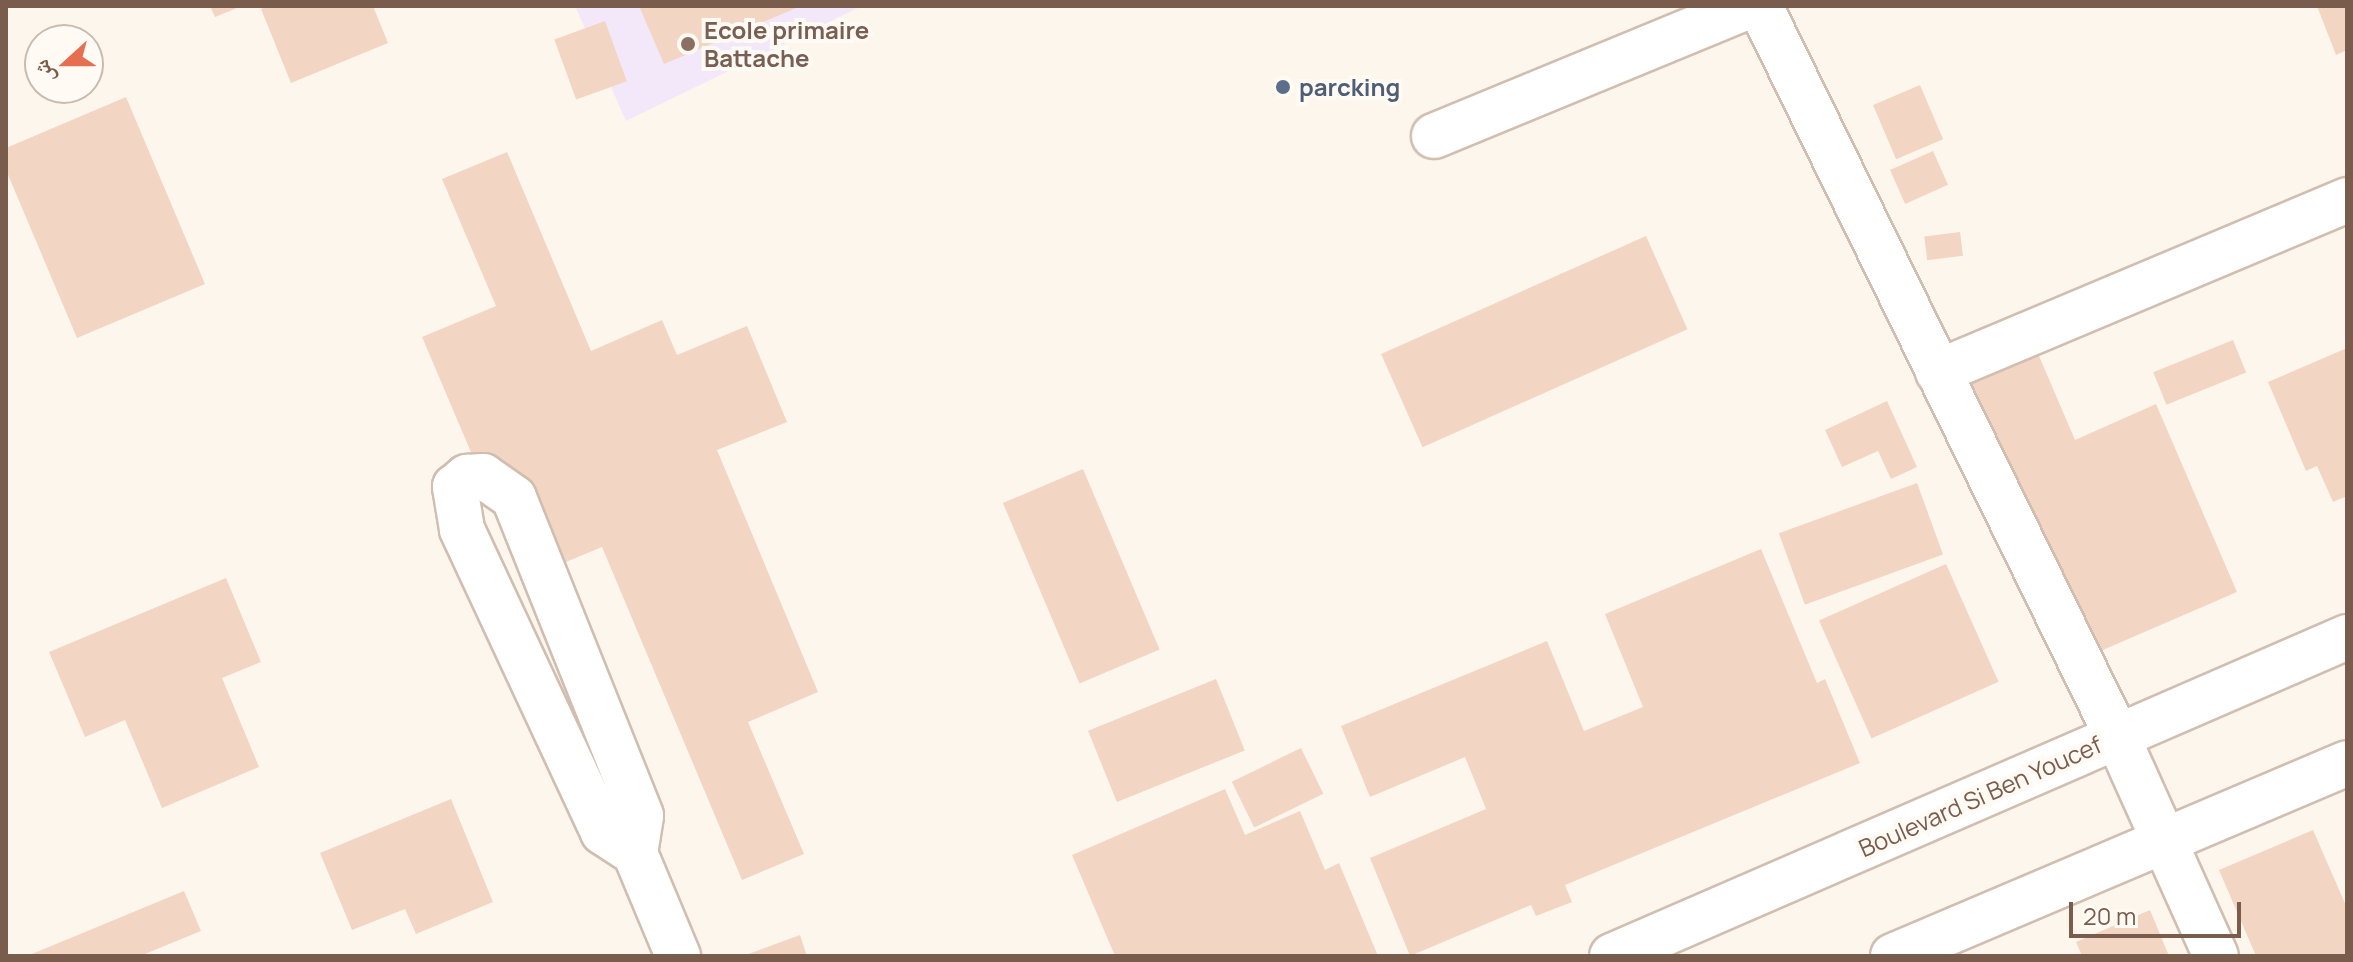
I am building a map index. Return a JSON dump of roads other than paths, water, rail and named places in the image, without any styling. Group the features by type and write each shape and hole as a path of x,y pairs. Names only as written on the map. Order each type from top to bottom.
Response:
{"street":[{"path":"1434,136 1749,6"},
{"path":"1760,6 2117,736 2216,956"},
{"path":"1938,372 2347,200"},
{"path":"635,853 603,832 462,529 455,487 467,477 483,476 514,498 641,816 635,853 678,956"},
{"name":"Boulevard Si Ben Youcef","path":"1612,956 2347,637"},
{"path":"1893,956 2347,763"}],"place":[{"name":"Ecole primaire Battache","path":"688,44"},
{"name":"parcking","path":"1283,87"}]}
